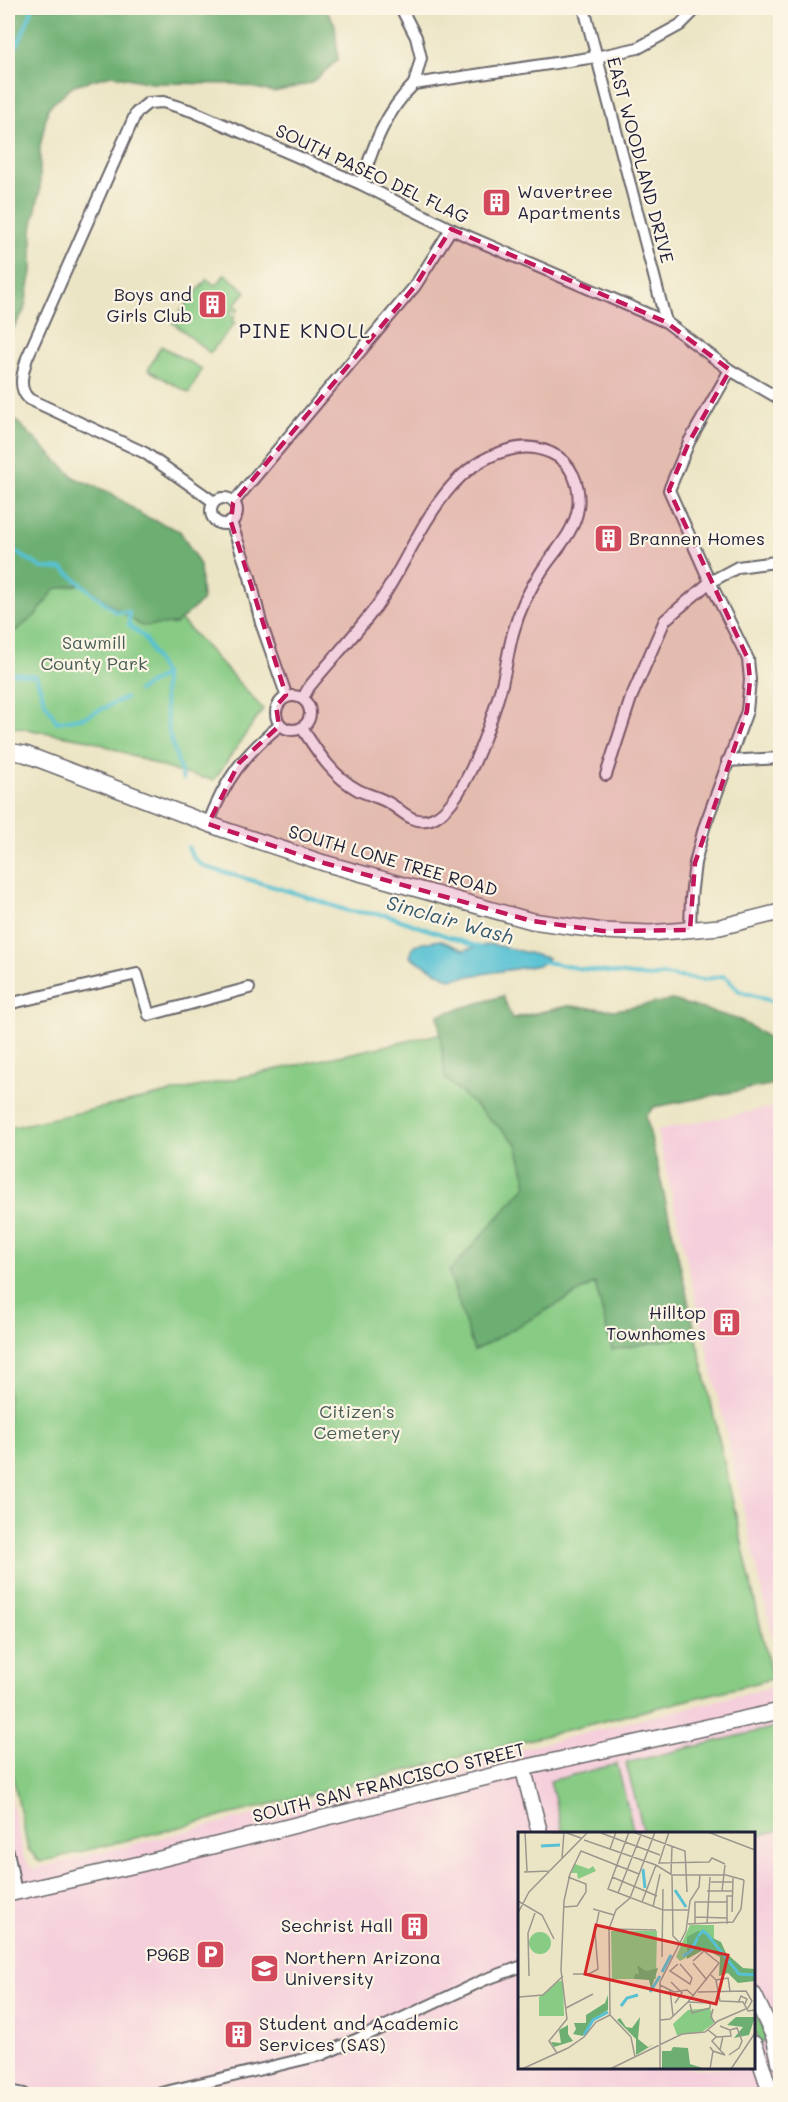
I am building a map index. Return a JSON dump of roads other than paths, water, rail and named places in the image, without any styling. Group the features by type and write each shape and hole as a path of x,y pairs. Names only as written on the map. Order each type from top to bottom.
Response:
{"street":[{"path":"361,184 375,141 400,98 414,84 421,58 416,37 401,8"},
{"name":"EAST WOODLAND DRIVE","path":"584,8 666,322"},
{"path":"414,84 596,57 638,48 680,25 697,8"},
{"name":"SOUTH PASEO DEL FLAG","path":"214,502 145,453 34,402 25,396 21,380 27,358 136,113 148,103 162,102 192,111 361,184 451,229 666,322 730,370 780,399"},
{"path":"233,503 415,286 451,229"},
{"path":"690,930 695,863 704,828 747,711 750,680 748,659 710,582 669,490 689,442 730,370"},
{"path":"302,728 330,768 350,784 388,802 412,819 423,820 438,815 460,789 479,751 500,689 513,633 523,604 575,522 578,491 569,467 548,451 539,448 518,448 490,456 465,472 442,497 376,607 309,687 303,698"},
{"path":"224,499 233,503 236,514 231,522 223,524 215,521 211,514 214,502 224,499"},
{"path":"231,522 250,577 261,622 287,697"},
{"path":"606,775 631,698 665,620 710,582 738,567 775,562 780,565"},
{"path":"287,697 303,698 308,705 310,717 302,728 288,730 280,725 275,717 276,706 287,697"},
{"path":"208,824 224,787 239,763 280,725"},
{"name":"SOUTH LONE TREE ROAD","path":"8,751 35,758 208,824 324,863 532,921 603,931 650,933 720,927 780,912"},
{"path":"727,761 780,758"},
{"path":"8,1004 137,974 149,1015 249,988"},
{"name":"SOUTH SAN FRANCISCO STREET","path":"12,1893 147,1863 523,1768 780,1711"},
{"path":"523,1768 540,1832"},
{"path":"8,1851 12,1893"},
{"path":"157,2094 321,2055 484,1980 518,1967"},
{"path":"755,1999 774,2037 780,2063"},
{"path":"755,2048 771,2094"},
{"path":"8,2091 24,2094"}],"water":[{"path":"439,940 464,950 491,944 548,958 540,965 450,979 410,957 414,945"}],"waterway":[{"path":"8,57 19,42 33,8"},
{"path":"8,547 42,568 63,569 116,612 129,612 129,625 144,637 164,675 164,697 169,733 183,779"},
{"path":"8,674 36,676 44,700 57,722 85,717 125,698"},
{"path":"138,691 164,675"},
{"name":"Sinclair Wash","path":"188,847 195,859 206,867 348,911 386,915 481,948"},
{"name":"Sinclair Wash","path":"541,961 582,969 649,977 663,975 703,980 722,976 726,977 739,991 774,1002 780,1007"}],"place":[{"name":"Wavertree Apartments","path":"496,202"},
{"name":"Boys and Girls Club","path":"213,305"},
{"name":"Brannen Homes","path":"608,539"},
{"name":"Hilltop Townhomes","path":"727,1323"},
{"name":"Sechrist Hall","path":"414,1926"},
{"name":"P96B","path":"211,1955"},
{"name":"Northern Arizona University","path":"264,1968"},
{"name":"Student and Academic Services (SAS)","path":"238,2034"}],"district":[{"name":"PINE KNOLL","path":"305,331"}],"park label":[{"name":"Sawmill County Park","path":"94,653"},
{"name":"Citizen's Cemetery","path":"357,1422"}]}
